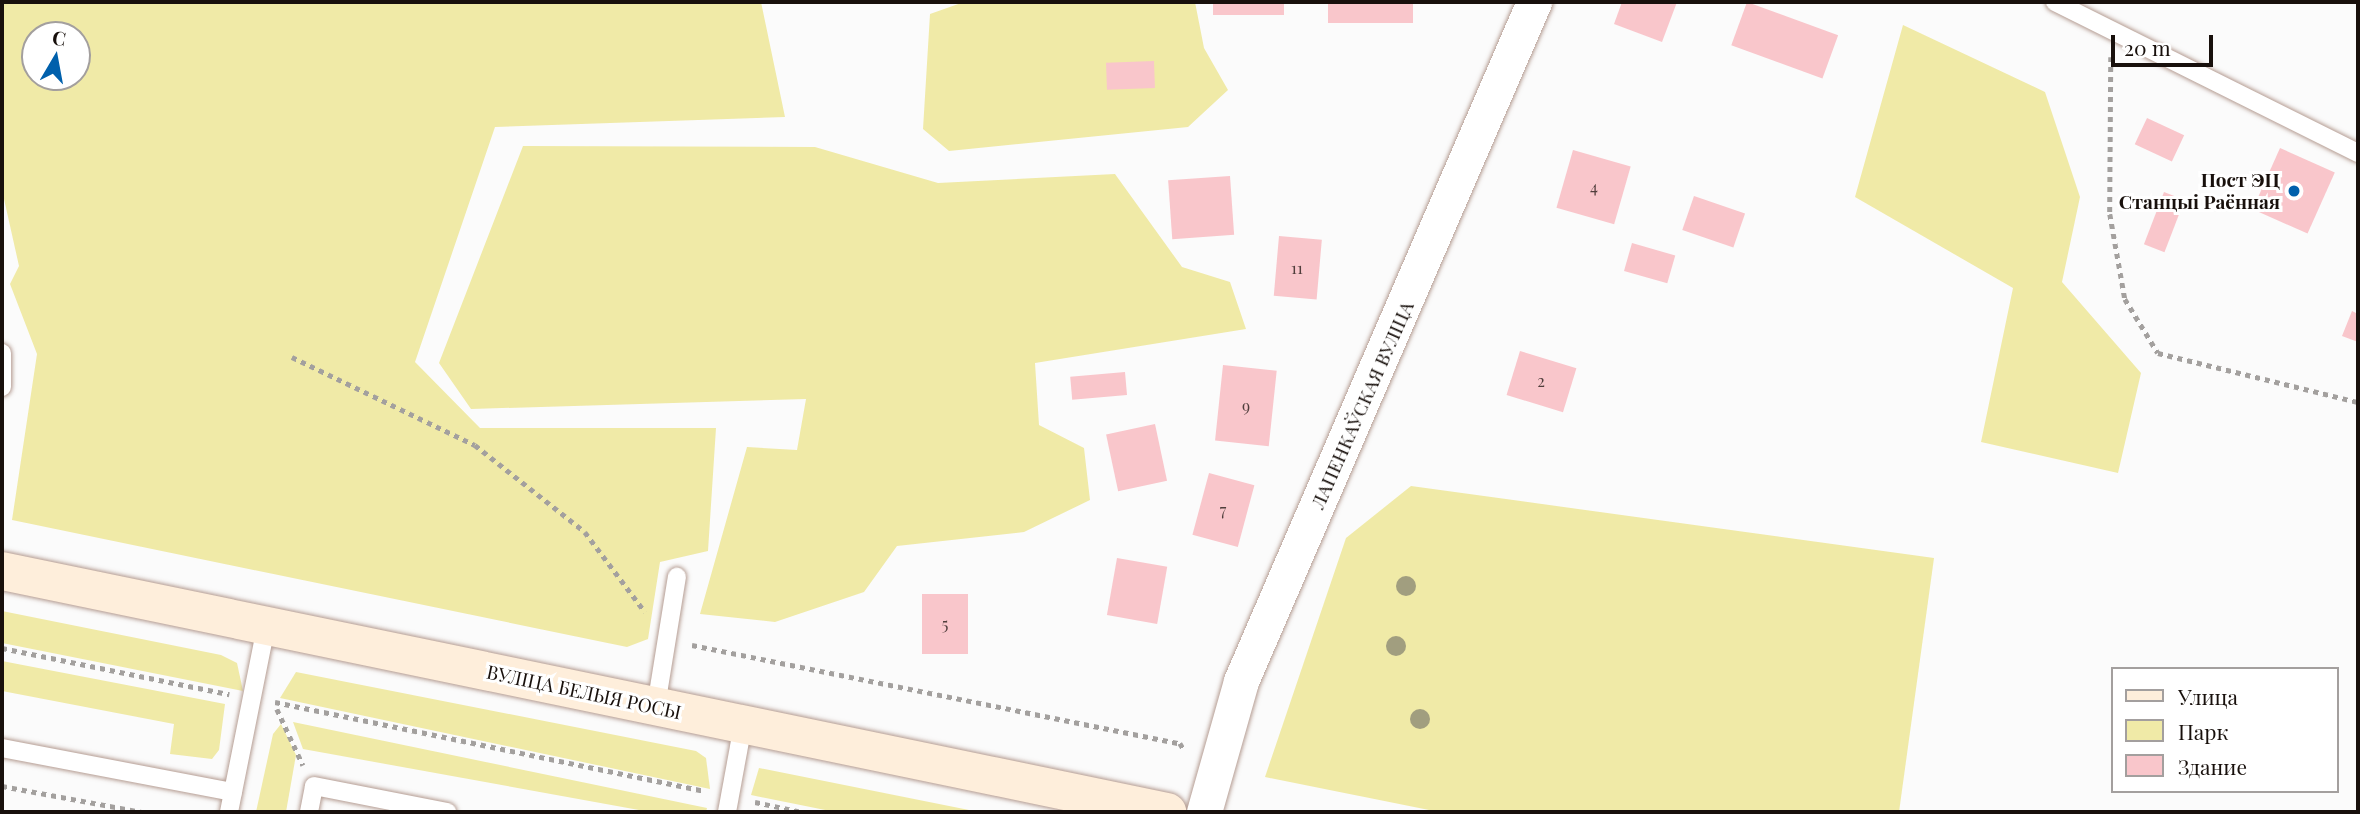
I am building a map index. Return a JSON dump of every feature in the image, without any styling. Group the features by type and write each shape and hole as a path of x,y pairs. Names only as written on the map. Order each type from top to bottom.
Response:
{"main road":[{"name":"ВУЛІЦА БЕЛЫЯ РОСЫ","path":"2,571 1167,812"}],"street":[{"name":"ЛАПЕНКАЎСКАЯ ВУЛІЦА","path":"1204,812 1241,681 1534,2"}],"lane":[{"path":"2055,2 2358,153"},
{"path":"2,353 2,387"},
{"path":"656,706 677,577"},
{"path":"229,812 266,625"},
{"path":"729,804 743,725"},
{"path":"2,748 233,792"},
{"path":"309,812 314,786 447,812"}],"path":[{"path":"2112,32 2110,214 2125,299 2158,353 2358,402"},
{"path":"292,357 475,446 585,532 666,640 1180,744 1191,762"},
{"path":"2,648 274,702 729,804 802,812"},
{"path":"274,702 314,786"},
{"path":"2,786 142,812"}],"green space":[{"path":"2,2 761,2 785,117 495,127 415,362 480,428 716,428 708,551 660,562 648,639 627,647 12,520 37,354 10,284 19,266 2,190"},
{"path":"964,2 1195,2 1204,48 1228,90 1188,127 949,151 923,129 930,14"},
{"path":"1903,25 2045,92 2080,197 2062,282 2141,373 2118,473 1981,442 2013,288 1855,197"},
{"path":"523,146 815,147 938,183 1115,174 1182,267 1230,282 1246,329 1035,363 1039,425 1084,448 1090,500 1024,532 897,546 864,592 775,622 700,614 747,447 797,450 806,399 471,409 439,363"},
{"path":"1411,486 1934,558 1899,812 1439,812 1265,777 1346,538"},
{"path":"2,611 221,655 237,663 243,691 2,643"},
{"path":"2,661 225,704 219,750 212,759 170,754 174,724 2,691"},
{"path":"296,672 696,751 706,758 710,789 280,698"},
{"path":"293,722 707,808 706,812 650,812 303,749"},
{"path":"281,724 296,755 286,812 256,812 273,734"},
{"path":"759,768 979,812 835,812 751,795"}],"building":[{"path":"1213,2 1284,2 1284,15 1213,15"},
{"path":"1328,2 1413,2 1413,23 1328,23"},
{"path":"1622,2 1677,2 1662,42 1614,24"},
{"path":"1747,2 1838,35 1822,78 1731,45"},
{"path":"1154,61 1155,88 1107,90 1106,63"},
{"path":"2147,118 2184,135 2172,162 2135,144"},
{"name":"Пост ЭЦ Станцыі Раённая","path":"2280,148 2335,172 2308,234 2253,209"},
{"path":"1573,150 1631,167 1614,224 1556,208"},
{"path":"1230,176 1234,235 1172,239 1168,180"},
{"path":"2164,192 2185,200 2164,252 2144,244"},
{"path":"1694,196 1745,214 1733,248 1682,230"},
{"path":"1279,236 1322,240 1317,300 1274,296"},
{"path":"1632,243 1675,255 1667,283 1624,271"},
{"path":"2352,311 2358,314 2358,342 2342,336"},
{"path":"1520,351 1576,368 1563,412 1507,395"},
{"path":"1223,365 1277,371 1269,446 1215,441"},
{"path":"1125,372 1127,395 1072,400 1070,377"},
{"path":"1155,424 1167,481 1118,491 1106,434"},
{"path":"1209,473 1254,485 1238,547 1192,535"},
{"path":"1117,558 1167,567 1157,624 1107,615"},
{"path":"922,594 968,594 968,654 922,654"}],"place":[{"name":"Пост ЭЦ Станцыі Раённая","path":"2294,191"}]}
